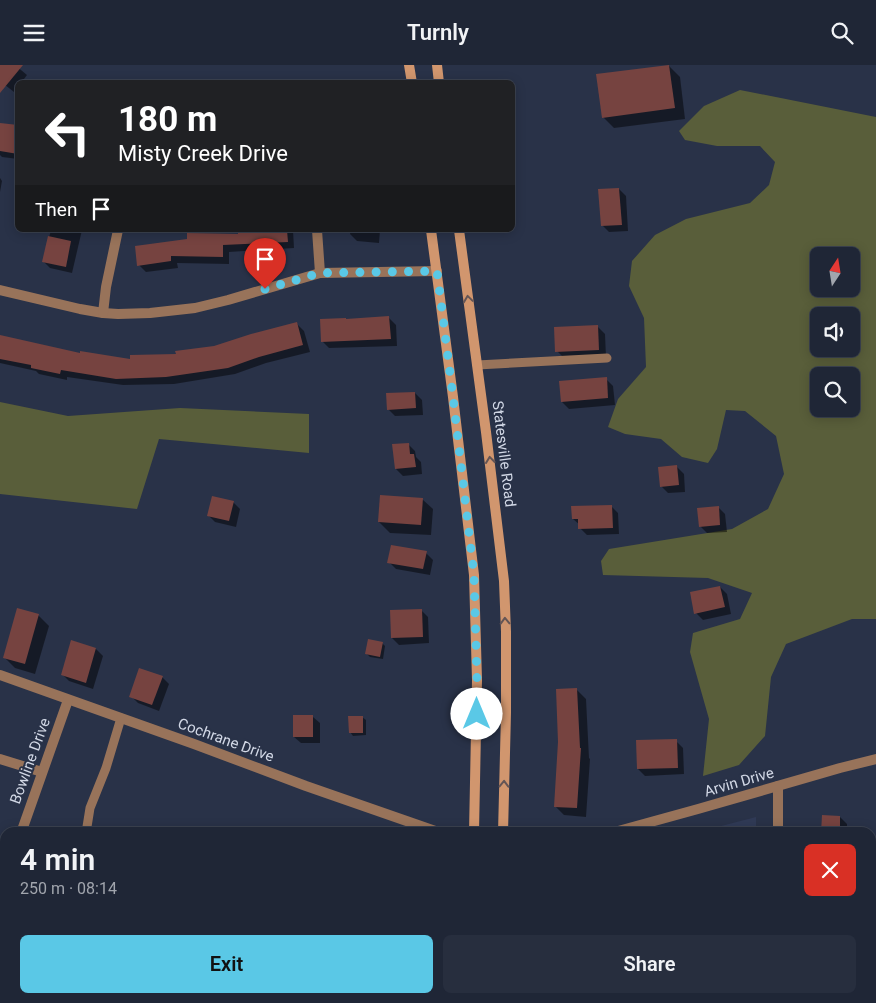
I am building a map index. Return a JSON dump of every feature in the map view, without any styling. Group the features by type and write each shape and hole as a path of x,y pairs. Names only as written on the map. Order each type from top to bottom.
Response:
{"main road":[{"path":"410,65 412,80"},
{"path":"437,65 439,80"},
{"path":"431,232 474,575 477,680 474,827"},
{"name":"Statesville Road","path":"459,232 504,581 506,713 503,827"}],"street":[{"path":"103,313 106,287 118,232"},
{"path":"317,232 320,273"},
{"path":"0,290 103,313 150,313 228,300 320,273 437,271"},
{"name":"Cochrane Drive","path":"0,675 424,827"},
{"name":"Bowline Drive","path":"23,827 68,700"},
{"path":"0,759 42,772"},
{"name":"Arvin Drive","path":"633,827 876,759"},
{"path":"778,786 778,827"}],"lane":[{"path":"477,365 607,358"},
{"path":"87,827 90,808 106,768 121,718"}],"shaded area":[{"path":"756,817 756,827 717,827"}],"green space":[{"path":"740,90 876,117 876,619 852,619 786,644 771,677 765,736 739,765 703,776 709,719 690,652 693,633 740,619 752,593 708,578 603,575 601,561 609,549 732,529 768,509 784,474 776,436 745,411 726,410 717,449 708,463 682,457 661,439 625,434 608,427 618,399 646,367 644,318 629,286 632,261 655,235 686,219 750,203 769,185 775,162 760,146 717,146 685,140 679,131 704,106"},
{"path":"0,402 68,416 180,408 309,414 309,453 159,439 137,509 0,494"}],"building":[{"path":"0,65 23,65 0,93"},
{"path":"669,65 675,108 602,118 596,74"},
{"path":"0,123 15,125 15,154 0,151"},
{"path":"619,188 622,225 601,226 598,189"},
{"path":"238,232 287,232 288,242 223,245 223,257 171,256 171,261 137,266 135,246 187,239 187,233 238,234"},
{"path":"48,236 71,241 66,267 42,262"},
{"path":"389,316 391,339 321,342 320,319"},
{"path":"297,322 303,345 228,368 166,377 116,379 61,370 60,374 31,368 31,365 0,359 0,335 80,353 80,351 130,359 130,355 176,354 175,351 214,346"},
{"path":"598,325 599,350 555,352 554,327"},
{"path":"607,377 608,398 561,402 559,381"},
{"path":"415,392 416,408 387,410 386,393"},
{"path":"409,443 410,454 414,454 416,467 395,469 392,444"},
{"path":"677,465 679,485 660,487 658,467"},
{"path":"380,495 423,498 421,525 378,522"},
{"path":"212,496 234,501 229,521 207,516"},
{"path":"612,505 613,528 578,529 578,519 572,519 571,506"},
{"path":"719,506 720,525 699,527 697,508"},
{"path":"391,545 427,551 423,569 387,563"},
{"path":"720,586 725,607 694,614 690,592"},
{"path":"17,608 39,614 25,664 3,658"},
{"path":"422,609 423,637 391,638 390,610"},
{"path":"368,639 383,642 380,657 365,654"},
{"path":"71,640 96,648 86,683 61,675"},
{"path":"139,668 163,676 152,705 129,697"},
{"path":"577,688 581,748 577,808 554,807 558,742 556,689"},
{"path":"293,715 313,715 313,737 293,737"},
{"path":"348,716 363,716 363,733 349,733"},
{"path":"677,739 678,768 637,769 636,740"},
{"path":"822,815 840,816 840,827 821,827"}],"route":[{"path":"265,289 320,273 437,271 474,575 477,714"}]}
